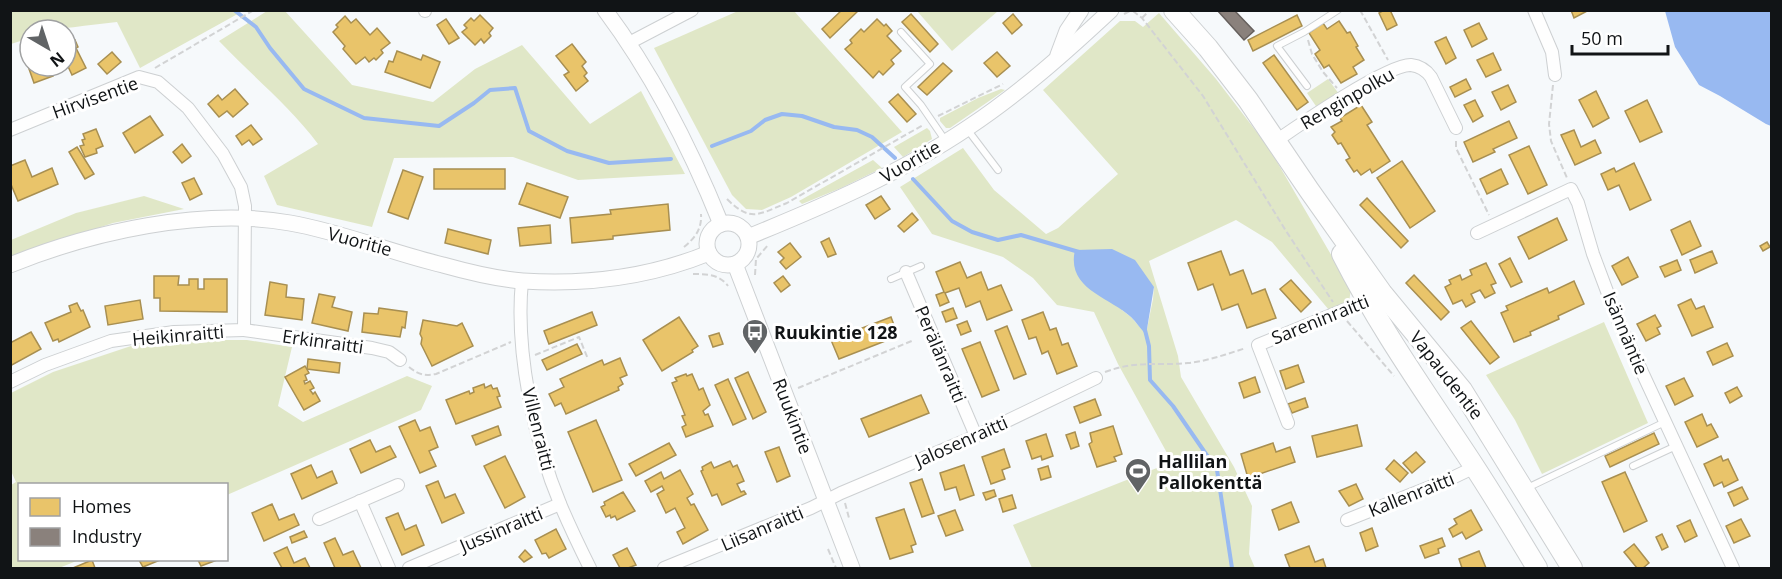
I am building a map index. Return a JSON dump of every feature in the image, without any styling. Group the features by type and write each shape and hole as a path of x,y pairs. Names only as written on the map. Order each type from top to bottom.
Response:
{"main road":[{"name":"Vapaudentie","path":"1174,10 1215,57 1309,190 1374,298 1400,357 1475,467 1537,568"},
{"name":"Vapaudentie","path":"1374,298 1462,390 1572,568"}],"street":[{"path":"605,10 629,43 662,100 721,224"},
{"path":"629,43 692,10"},
{"name":"Vuoritie","path":"1056,58 1067,31 1081,10"},
{"path":"1534,10 1552,52 1555,75"},
{"name":"Vuoritie","path":"748,237 866,185 967,128 1114,14"},
{"name":"Renginpolku","path":"1276,141 1344,97 1393,70 1410,65 1425,69 1431,77 1456,128"},
{"name":"Hirvisentie","path":"10,130 139,77 158,82 188,108 223,154 242,187 245,220"},
{"path":"1477,233 1571,189"},
{"name":"Isännäntie","path":"1571,189 1578,203 1593,255 1617,318 1732,568"},
{"name":"Vuoritie","path":"10,265 91,238 154,224 213,219 289,223 441,265 522,281 592,282 658,270 709,253"},
{"name":"Heikinraitti","path":"10,382 45,365 111,341 174,332 244,330 245,220"},
{"path":"721,224 734,224 740,227 748,237 749,243 745,256 735,264 717,262 709,253 710,233 721,224"},
{"name":"Ruukintie","path":"735,264 852,568"},
{"name":"Perälänraitti","path":"906,272 976,436"},
{"name":"Villenraitti","path":"522,281 521,338 529,395 560,504 590,568"},
{"name":"Sareninraitti","path":"1258,345 1374,298"},
{"name":"Erkinraitti","path":"244,330 372,348 389,352 400,360"},
{"path":"1258,345 1288,423"},
{"name":"Jalosenraitti","path":"825,500 976,436 1096,378"},
{"name":"Kallenraitti","path":"1347,520 1475,467"},
{"path":"320,519 398,485"},
{"name":"Liisanraitti","path":"664,568 825,500"},
{"path":"360,501 389,568"},
{"name":"Jussinraitti","path":"409,568 560,504"}],"lane":[{"path":"1307,86 1277,46 1338,10"},
{"path":"901,32 930,64 905,87 945,141"},
{"path":"967,128 998,170"},
{"path":"891,279 921,266"},
{"path":"1524,489 1665,422"},
{"path":"1633,466 1676,446"}],"path":[{"path":"139,77 254,10"},
{"path":"1114,14 1132,10 1142,18 1203,96 1286,231 1340,312 1398,382"},
{"path":"1142,18 1150,10"},
{"path":"1360,10 1393,70"},
{"path":"1304,32 1318,63 1344,97"},
{"path":"1555,75 1549,124 1551,141 1571,189"},
{"path":"763,213 787,203 931,120 1011,79"},
{"path":"1456,128 1456,148 1494,226"},
{"path":"682,248 699,232 702,220 701,208"},
{"path":"756,281 754,270 756,259 773,240"},
{"path":"691,274 710,274 724,281 731,290"},
{"path":"524,360 579,337 588,359"},
{"path":"400,360 418,375 425,376 436,374 521,338"},
{"path":"798,388 915,340"},
{"path":"1096,378 1121,366 1186,363 1211,359 1258,345"},
{"path":"841,493 852,526"},
{"path":"828,548 836,568"}],"green space":[{"path":"11,10 243,10 140,68 117,22 78,26 78,18 18,18 18,42 11,44"},
{"path":"267,11 285,11 352,85 433,102 475,69 522,45 590,124 641,91 685,174 578,180 513,157 394,158 372,227 277,205 264,176 318,144 283,104 219,41"},
{"path":"738,11 794,11 902,132 791,197 762,210 746,209 732,195 654,48"},
{"path":"917,11 998,11 952,51"},
{"path":"1159,13 1216,79 1269,148 1351,289 1349,302 1329,310 1272,242 1236,220 1149,261 1178,356 1181,377 1234,467 1252,506 1249,554 1255,568 1032,568 1013,525 1172,462 1118,364 1094,312 1057,305 1033,278 1003,257 932,234 900,187 963,148 994,190 1046,234 1058,228 1118,174 1043,90 1120,21 1135,21 1143,27","holes":["1154,287 1146,334 1122,310"]},
{"path":"1328,79 1339,94 1318,109 1307,93"},
{"path":"1001,89 1005,90 950,128 946,128 940,121 940,118 978,98"},
{"path":"927,128 932,139 903,157 894,147"},
{"path":"873,160 882,168 802,204 799,201"},
{"path":"144,196 184,209 113,223 11,257 11,240 76,213"},
{"path":"1604,322 1648,423 1542,474 1515,420 1486,375"},
{"path":"191,340 247,340 292,347 278,406 303,422 407,376 432,386 421,410 228,495 228,483 18,483 18,561 76,561 59,568 11,568 11,485 16,482 11,471 11,393 53,372 134,345"}],"water":[{"path":"1665,11 1771,11 1771,126 1699,85 1675,47"},
{"path":"1112,249 1135,260 1154,287 1146,335 1131,317 1091,291 1077,274 1074,263 1075,250"}],"building: Homes":[{"path":"842,10 859,10 830,38 822,29"},
{"path":"1390,10 1397,25 1387,30 1379,13"},
{"path":"1571,10 1589,10 1574,18"},
{"path":"911,14 938,44 930,52 902,22"},
{"path":"1013,14 1022,25 1012,34 1003,23"},
{"path":"480,15 493,28 489,33 491,36 484,43 481,39 475,45 462,32 467,28 464,25 471,18 474,21"},
{"path":"1297,15 1302,26 1253,51 1248,40"},
{"path":"345,16 351,23 356,19 370,35 377,28 390,43 381,50 383,53 376,60 374,58 369,62 365,57 356,64 343,49 345,46 333,32"},
{"path":"446,19 459,38 449,44 437,25"},
{"path":"877,19 892,31 887,36 901,51 891,60 894,64 883,75 879,71 873,78 845,49 861,29 864,32"},
{"path":"1339,21 1347,33 1350,32 1364,60 1353,67 1357,74 1341,83 1329,65 1324,68 1315,54 1320,50 1309,33 1323,23 1327,29"},
{"path":"1479,23 1487,39 1472,47 1464,30"},
{"path":"1446,37 1456,58 1446,64 1435,42"},
{"path":"572,44 586,62 582,66 587,73 584,76 588,81 576,91 564,75 569,72 556,56"},
{"path":"397,51 421,60 423,55 440,62 430,88 385,72 389,61 393,62"},
{"path":"78,52 86,68 78,72"},
{"path":"112,52 121,62 107,74 98,64"},
{"path":"997,52 1010,66 997,77 984,63"},
{"path":"1493,53 1501,70 1486,77 1477,60"},
{"path":"1274,55 1308,102 1297,110 1263,63"},
{"path":"943,63 952,71 927,95 918,87"},
{"path":"32,78 48,78 34,83"},
{"path":"1466,79 1471,89 1455,97 1450,87"},
{"path":"1508,85 1516,102 1501,110 1492,92"},
{"path":"235,89 248,104 233,117 227,111 219,117 208,104 218,95 222,100"},
{"path":"1596,91 1609,118 1593,127 1579,100"},
{"path":"898,94 916,114 907,122 889,102"},
{"path":"1475,100 1483,116 1473,122 1464,105"},
{"path":"1647,100 1662,132 1640,142 1625,111"},
{"path":"1361,105 1372,122 1367,125 1390,161 1372,173 1370,169 1361,175 1357,170 1354,172 1346,160 1350,158 1341,143 1338,144 1332,135 1335,132 1331,127 1342,121 1340,118"},
{"path":"150,116 163,135 135,153 123,133"},
{"path":"1509,121 1517,138 1493,149 1495,152 1473,162 1464,142"},
{"path":"251,125 262,139 253,145 249,140 242,145 236,136"},
{"path":"96,129 103,146 96,149 97,153 85,157 80,146 84,145 83,134"},
{"path":"1574,130 1581,147 1595,140 1601,153 1575,165 1561,135"},
{"path":"182,144 191,156 182,163 173,152"},
{"path":"1529,146 1547,185 1528,194 1509,155"},
{"path":"77,147 94,174 85,179 69,152"},
{"path":"25,160 32,177 52,168 58,184 18,201 10,182 10,166"},
{"path":"1402,161 1435,211 1410,228 1377,178"},
{"path":"1634,163 1651,200 1630,210 1619,185 1608,190 1601,174 1614,168 1616,172"},
{"path":"434,169 505,169 505,189 434,189"},
{"path":"1501,169 1508,184 1487,194 1480,179"},
{"path":"403,170 423,177 408,219 388,212"},
{"path":"194,178 202,194 190,200 182,183"},
{"path":"527,183 568,197 560,218 519,204"},
{"path":"881,196 890,209 875,219 866,205"},
{"path":"1367,198 1408,241 1401,248 1360,205"},
{"path":"668,204 670,230 572,243 570,218 611,214 610,210"},
{"path":"912,213 918,220 904,232 898,226"},
{"path":"1557,218 1567,240 1529,259 1518,237"},
{"path":"1690,221 1701,246 1682,255 1671,230"},
{"path":"550,225 551,243 520,246 518,228"},
{"path":"448,229 491,240 488,254 445,243"},
{"path":"829,238 836,254 828,257 821,242"},
{"path":"1767,242 1770,247 1763,251 1760,246"},
{"path":"790,243 801,257 786,269 780,262 784,258 778,252"},
{"path":"1221,251 1230,275 1243,270 1252,294 1265,289 1276,318 1247,328 1238,304 1222,310 1213,284 1198,290 1188,263"},
{"path":"1712,251 1717,263 1695,273 1690,260"},
{"path":"1628,257 1638,277 1622,285 1612,266"},
{"path":"1510,258 1522,282 1511,287 1499,264"},
{"path":"1677,260 1681,270 1665,277 1660,267"},
{"path":"960,262 967,278 981,272 988,290 1001,285 1012,310 987,320 980,301 966,307 959,288 945,293 949,302 940,306 936,295 944,292 936,272"},
{"path":"1486,263 1496,283 1491,285 1495,293 1485,298 1480,290 1471,294 1475,302 1466,307 1462,300 1453,304 1445,287 1451,284 1449,280 1460,275 1462,280 1472,275 1470,270"},
{"path":"1414,275 1449,312 1441,320 1406,283"},
{"path":"154,276 179,276 178,285 189,285 189,279 198,279 198,289 204,289 204,279 227,279 227,312 160,311 160,298 154,298"},
{"path":"783,276 790,285 781,292 774,283"},
{"path":"1291,280 1311,302 1301,312 1280,289"},
{"path":"1574,281 1584,304 1558,316 1559,319 1530,332 1531,335 1514,342 1501,313 1508,310 1506,306 1547,288 1549,293"},
{"path":"270,282 287,285 286,297 304,299 302,320 265,315"},
{"path":"319,294 335,297 332,307 352,312 348,331 312,323"},
{"path":"1691,299 1696,309 1704,306 1713,327 1692,336 1678,305"},
{"path":"140,300 143,319 108,325 105,306"},
{"path":"77,303 81,311 83,310 90,327 59,342 58,339 53,341 45,323 71,312 69,306"},
{"path":"379,308 407,312 405,328 402,327 400,337 362,332 364,313 378,314"},
{"path":"953,308 957,318 946,322 942,312"},
{"path":"592,312 597,325 549,344 544,331"},
{"path":"1043,312 1050,330 1056,328 1062,345 1068,343 1077,366 1057,374 1048,351 1042,354 1036,337 1029,339 1022,320"},
{"path":"1655,315 1661,326 1657,328 1660,334 1646,341 1637,324"},
{"path":"679,317 698,346 692,350 693,352 662,371 643,340"},
{"path":"891,317 898,336 839,359 831,340"},
{"path":"423,320 457,326 462,323 473,346 432,366 421,344 420,334"},
{"path":"967,321 971,331 961,335 957,325"},
{"path":"1471,321 1499,357 1490,364 1461,328"},
{"path":"1007,326 1026,374 1014,379 995,331"},
{"path":"31,332 41,349 10,366 10,343"},
{"path":"719,333 723,344 713,347 709,336"},
{"path":"980,342 999,390 982,397 962,349"},
{"path":"1727,343 1733,356 1713,365 1707,352"},
{"path":"577,344 582,354 547,370 542,360"},
{"path":"620,358 627,375 620,378 623,384 618,387 619,390 566,414 561,403 555,406 549,394 564,387 560,379 602,360 604,365"},
{"path":"308,359 340,363 339,373 307,369"},
{"path":"1298,365 1304,382 1286,389 1280,371"},
{"path":"305,366 309,373 305,375 307,380 304,381 305,384 310,381 314,388 310,390 313,394 315,392 320,401 304,410 285,377"},
{"path":"748,372 766,412 753,419 735,378"},
{"path":"686,374 687,376 692,374 699,390 703,388 710,405 703,411 705,415 708,414 713,426 686,437 682,427 686,425 682,416 685,415 672,383 677,381 675,378"},
{"path":"1255,377 1260,392 1244,398 1239,383"},
{"path":"1684,378 1693,396 1675,405 1666,386"},
{"path":"728,379 746,419 733,425 715,385"},
{"path":"484,384 485,388 491,385 493,389 497,388 500,396 497,397 501,407 456,424 446,400 469,391 470,394 474,392 473,388"},
{"path":"1737,387 1742,396 1730,403 1725,393"},
{"path":"921,395 929,413 869,437 861,419"},
{"path":"1305,398 1308,407 1292,413 1288,404"},
{"path":"1095,399 1101,415 1080,423 1074,407"},
{"path":"1702,414 1707,426 1711,424 1718,437 1697,447 1685,422"},
{"path":"415,420 420,431 430,427 438,447 429,451 436,466 420,473 399,427"},
{"path":"596,420 622,480 593,492 568,432"},
{"path":"1357,425 1362,446 1317,457 1312,436"},
{"path":"498,426 501,435 476,445 472,436"},
{"path":"1113,426 1122,454 1114,457 1116,461 1097,467 1089,444 1092,442 1090,433"},
{"path":"1075,432 1079,446 1071,449 1066,435"},
{"path":"1654,433 1659,444 1610,467 1605,456"},
{"path":"1046,434 1053,456 1042,460 1041,456 1032,459 1026,441"},
{"path":"370,440 376,452 390,446 396,457 361,473 350,449"},
{"path":"669,443 676,455 636,476 629,464"},
{"path":"1273,443 1276,452 1290,447 1295,462 1248,478 1241,454"},
{"path":"779,447 790,476 777,482 765,452"},
{"path":"1004,449 1010,467 1002,470 1005,479 991,484 982,457"},
{"path":"1416,452 1425,462 1412,473 1403,463"},
{"path":"505,456 525,497 505,508 484,466"},
{"path":"1721,456 1723,461 1728,459 1738,480 1724,487 1722,482 1714,486 1704,464"},
{"path":"1394,460 1408,473 1400,482 1386,469"},
{"path":"730,461 733,467 737,465 744,481 737,484 741,492 744,491 746,494 722,505 717,494 712,496 701,471 702,467 711,462 714,468"},
{"path":"311,465 317,478 332,471 337,483 302,499 291,474"},
{"path":"964,465 974,495 960,500 956,487 945,490 940,473"},
{"path":"1048,466 1051,477 1041,480 1038,469"},
{"path":"680,470 693,494 687,498 691,505 694,504 708,530 683,544 677,532 685,528 675,508 666,513 657,494 664,490 662,486 651,492 645,481 661,472 664,479"},
{"path":"1625,472 1647,521 1624,532 1602,482"},
{"path":"922,479 934,513 922,517 910,483"},
{"path":"438,481 445,498 455,494 464,513 442,523 426,486"},
{"path":"1356,484 1363,499 1349,506 1339,491"},
{"path":"1742,487 1748,499 1734,506 1728,493"},
{"path":"994,490 996,496 986,500 983,493"},
{"path":"623,492 635,511 617,520 615,516 606,517 601,507 605,505 604,502"},
{"path":"1012,495 1016,508 1003,512 999,499"},
{"path":"1291,502 1299,522 1279,530 1272,510"},
{"path":"272,504 279,520 294,514 299,525 264,541 252,513"},
{"path":"904,509 916,544 911,546 913,552 890,559 876,518"},
{"path":"955,510 963,530 946,536 938,516"},
{"path":"1471,510 1482,530 1466,539 1462,532 1453,537 1449,529 1457,524 1454,519"},
{"path":"398,513 405,530 416,525 424,545 402,555 386,518"},
{"path":"1741,519 1750,536 1734,543 1726,526"},
{"path":"1690,520 1697,536 1685,542 1677,526"},
{"path":"1372,528 1378,546 1366,551 1360,533"},
{"path":"556,529 566,549 549,558 546,553 542,554 535,540"},
{"path":"304,531 307,537 292,543 290,537"},
{"path":"1662,534 1668,547 1662,550 1656,537"},
{"path":"335,538 343,555 353,551 361,568 335,568 324,543"},
{"path":"1442,538 1445,546 1438,549 1439,553 1425,558 1420,546"},
{"path":"1634,544 1649,563 1643,568 1637,568 1624,552"},
{"path":"1309,546 1315,562 1323,559 1326,568 1290,568 1285,555"},
{"path":"287,547 294,563 305,558 310,568 282,568 274,553"},
{"path":"627,548 636,565 620,568 613,555"},
{"path":"525,550 532,557 524,562 519,557"},
{"path":"1479,551 1486,568 1462,568 1459,559"},
{"path":"92,561 95,568 73,568"},
{"path":"140,561 158,561 143,567"},
{"path":"198,561 214,561 201,566"}],"building: Industry":[{"path":"1217,10 1234,10 1254,31 1244,40"}],"waterway":[{"path":"234,10 256,27 304,89 364,118 439,126 490,90 515,88 529,131 567,151 609,163 671,159"},
{"path":"712,146 751,131 765,120 782,114 802,116 834,127 857,130 872,137 895,158"},
{"path":"913,179 952,221 972,232 998,240 1021,235 1079,252"},
{"path":"1145,330 1149,346 1150,380 1173,406 1217,470 1232,568"}],"place":[{"name":"Ruukintie 128","path":"755,355"},
{"name":"Hallilan Pallokenttä","path":"1138,494"}]}
